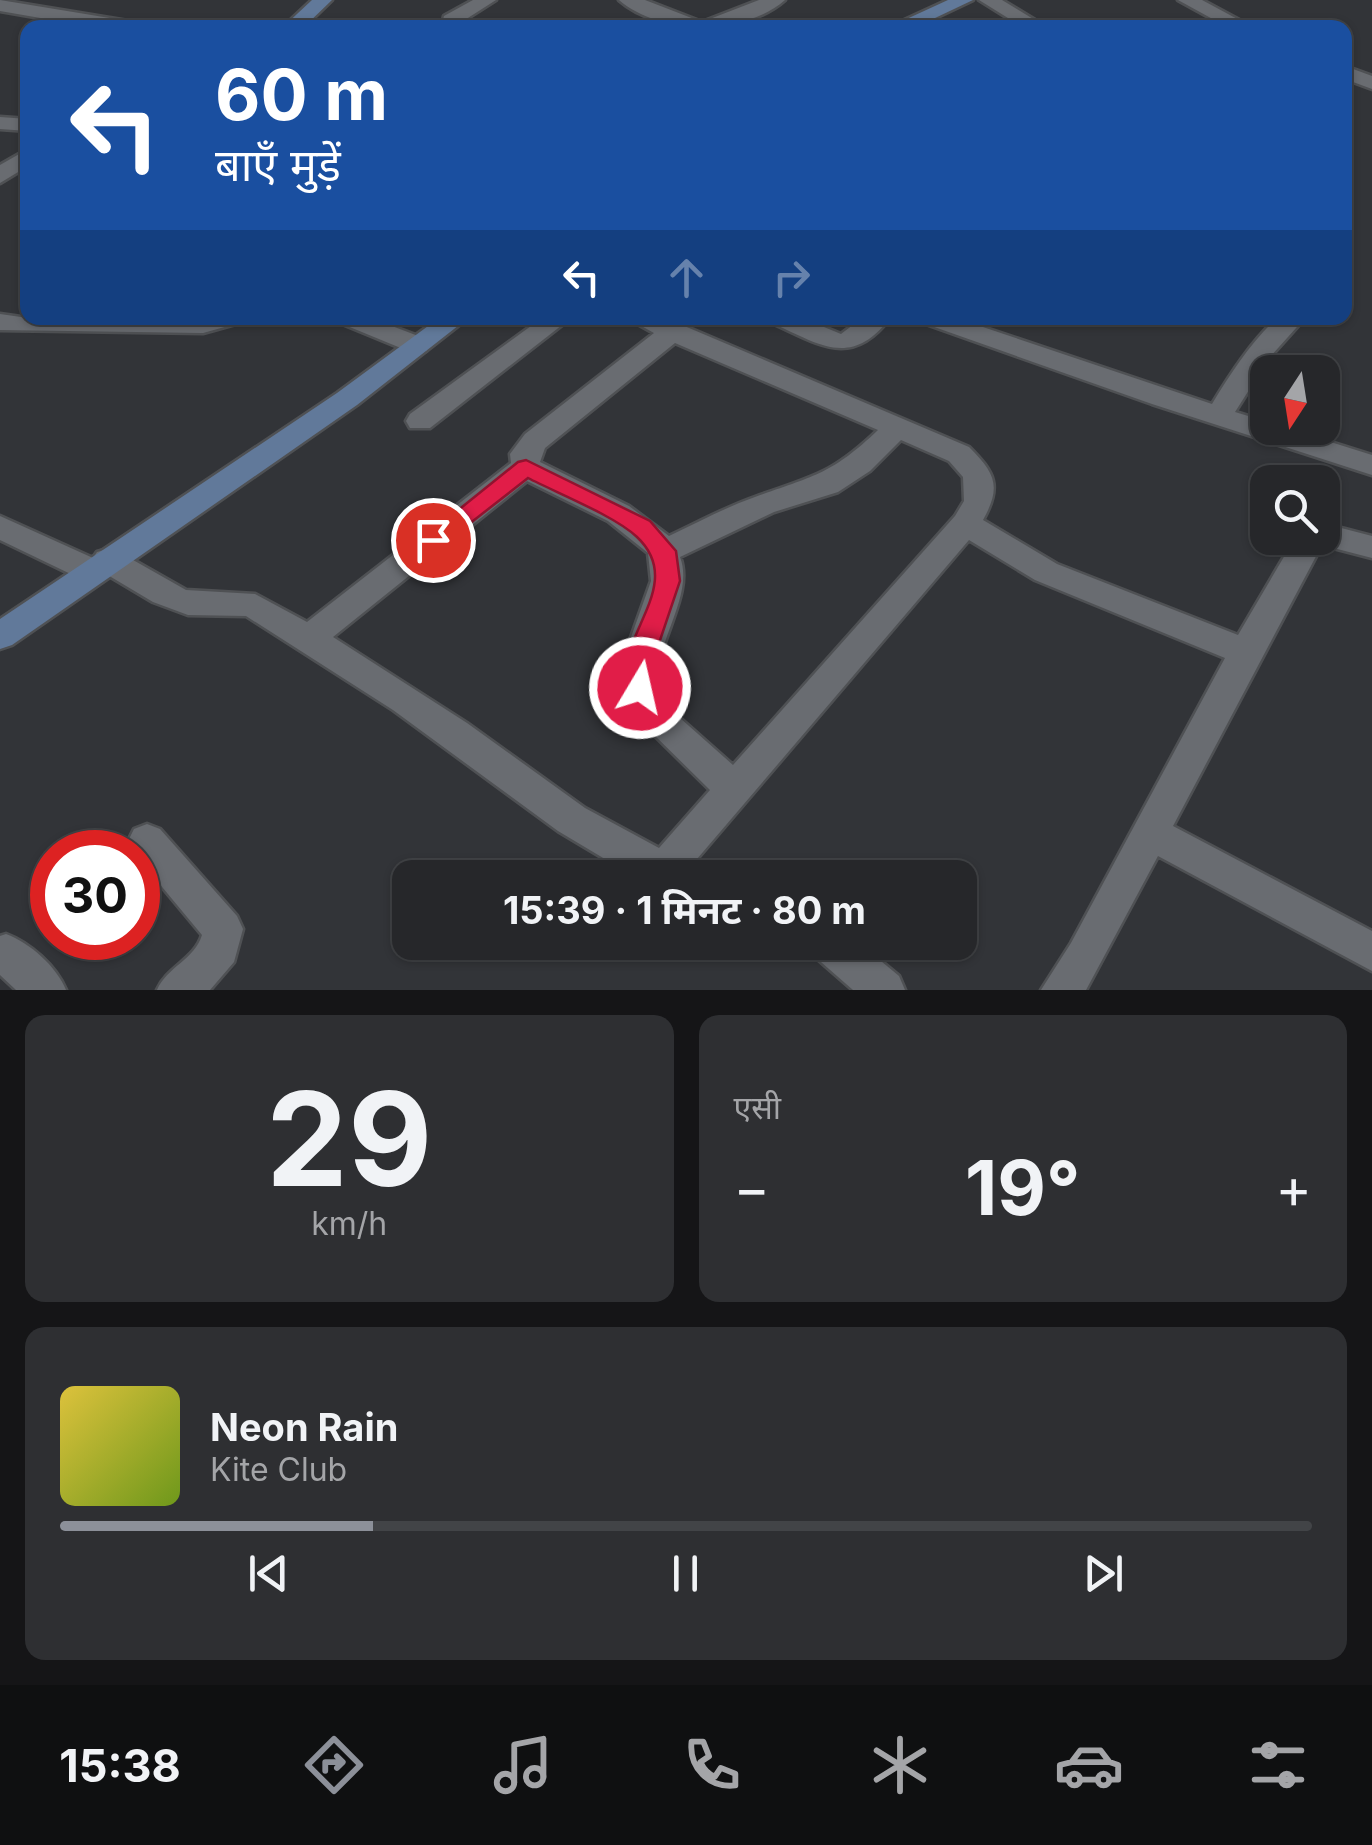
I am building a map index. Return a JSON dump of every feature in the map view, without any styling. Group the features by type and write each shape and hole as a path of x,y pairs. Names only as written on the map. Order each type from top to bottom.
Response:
{"street":[{"path":"37,10 55,0"},
{"path":"301,20 323,0"},
{"path":"451,20 487,0"},
{"path":"628,0 682,20"},
{"path":"724,20 776,0"},
{"path":"915,20 964,0"},
{"path":"988,0 1024,20"},
{"path":"1187,0 1229,20"},
{"path":"0,6 91,20"},
{"path":"0,176 20,160"},
{"path":"152,325 206,325"},
{"path":"367,325 418,345"},
{"path":"0,636 347,399 445,325"},
{"path":"420,422 549,325"},
{"path":"656,325 959,454 978,474 979,501 966,524 672,860"},
{"path":"797,325 839,343 850,340 868,325"},
{"path":"953,325 1372,466"},
{"path":"1219,415 1244,374 1286,325"},
{"path":"526,467 526,454 535,441 672,332"},
{"path":"664,551 763,505 828,484 860,464 896,428"},
{"path":"526,467 642,527 664,551 668,581 641,658 640,688 653,712 734,788"},
{"path":"309,638 526,467"},
{"path":"966,524 1046,572 1246,652"},
{"path":"0,527 180,601 200,604 238,600 254,606 398,694 610,847 640,860"},
{"path":"1340,539 1372,547"},
{"path":"1062,990 1085,957 1300,555"},
{"path":"1149,832 1372,952"},
{"path":"160,855 223,930 223,944 212,960 178,990"},
{"path":"6,952 45,990"},
{"path":"848,960 884,990"}],"route":[{"path":"433,540 526,467 542,479 642,527 664,551 668,581 641,658 640,688"}]}
